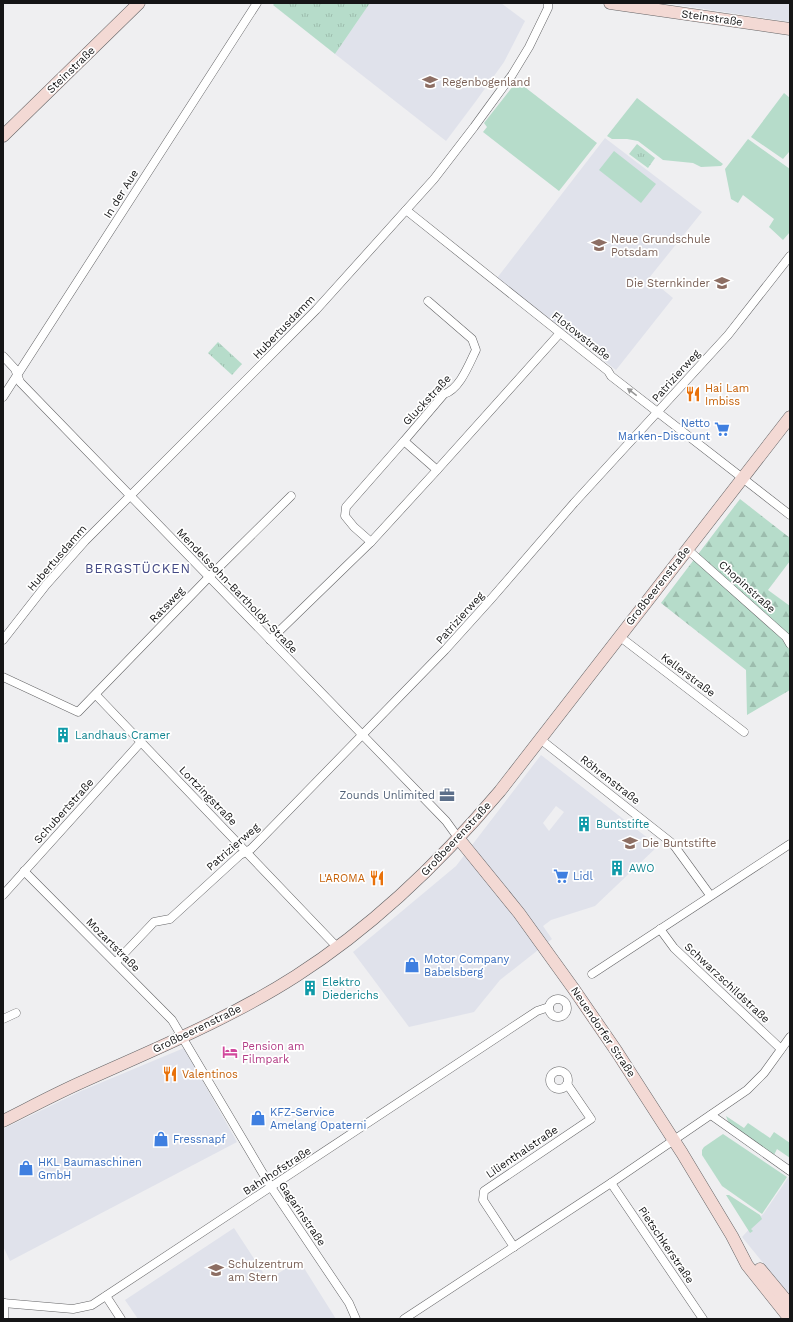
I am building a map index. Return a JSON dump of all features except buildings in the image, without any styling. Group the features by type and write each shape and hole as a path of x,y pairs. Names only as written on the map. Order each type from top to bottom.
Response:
{"street":[{"name":"Steinstraße","path":"3,136 139,3"},
{"name":"In der Aue","path":"3,397 258,3"},
{"name":"Hubertusdamm","path":"3,640 46,585 85,540 316,310 434,179 512,75 529,47 548,8 548,3"},
{"name":"Steinstraße","path":"610,3 790,30"},
{"name":"Flotowstraße","path":"406,210 608,371 611,376 790,515"},
{"name":"Patrizierweg","path":"116,962 154,922 170,919 240,855 251,848 445,650 497,593 574,503 728,335 790,256"},
{"name":"Gluckstraße","path":"371,542 354,527 345,516 346,507 444,394 449,392 461,379 476,350 472,339 428,301"},
{"path":"270,640 371,542 560,333"},
{"name":"Mendelssohn-Bartholdy-Straße","path":"3,356 15,369 20,382 446,821 459,839"},
{"name":"Großbeerenstraße","path":"3,1121 80,1083 182,1037 268,993 338,948 416,881 459,839 500,791 790,417"},
{"name":"Gluckstraße","path":"404,440 437,470"},
{"name":"Ratsweg","path":"3,677 78,712 209,577 291,496"},
{"name":"Chopinstraße","path":"687,549 786,637 790,644"},
{"name":"Kellerstraße","path":"619,636 744,732"},
{"name":"Lortzingstraße","path":"96,695 338,948"},
{"name":"Röhrenstraße","path":"540,739 673,844 710,896"},
{"name":"Schubertstraße","path":"3,895 141,742"},
{"name":"Neuendorfer Straße","path":"459,839 519,913 573,988 617,1052 674,1140 732,1236 747,1265 790,1319"},
{"path":"592,974 790,844"},
{"name":"Mozartstraße","path":"24,871 172,1020 182,1037"},
{"name":"Schwarzschildstraße","path":"660,929 674,948 781,1049"},
{"name":"Bahnhofstraße","path":"4,1303 73,1309 92,1306 536,1011 549,1007"},
{"path":"3,1019 16,1013"},
{"name":"Gagarinstraße","path":"182,1037 271,1187 349,1303 356,1319"},
{"path":"404,1319 747,1090 764,1073 790,1037"},
{"name":"Lilienthalstraße","path":"514,1247 483,1200 484,1191 591,1119 567,1084"},
{"path":"711,1115 790,1171"},
{"name":"Pietschkerstraße","path":"611,1182 703,1319"},
{"name":"Neuendorfer Straße","path":"732,1236 790,1305"},
{"path":"106,1296 121,1319"},
{"path":"4,1303 4,1319"}],"shaded area":[{"name":"Regenbogenland","path":"370,3 501,3 525,21 504,62 446,141 335,54"},
{"path":"665,3 790,3 790,22"},
{"name":"Neue Grundschule Potsdam","path":"605,138 702,212 649,278 673,298 616,370 497,278"},
{"path":"541,755 658,846 595,906 551,920 543,926 552,939 500,980 474,1012 409,1027 353,952 456,866","holes":["556,806 564,812 549,831 543,823"]},
{"path":"184,1048 237,1142 10,1261 3,1246 3,1129 81,1091"},
{"path":"790,1175 790,1296 742,1237 764,1213"},
{"name":"Schulzentrum am Stern","path":"234,1228 268,1280 299,1260 336,1319 138,1319 125,1300"}],"green space":[{"path":"275,3 370,3 335,54 273,5"},
{"path":"517,81 597,143 559,191 483,132 487,127 484,123"},
{"path":"784,93 790,98 790,152 783,159 751,137"},
{"path":"637,98 723,164 721,166 701,167 693,163 663,160 638,141 612,139 607,136"},
{"path":"748,139 790,169 790,232 783,240 769,227 774,219 743,195 738,203 731,199 725,169"},
{"path":"637,144 655,158 648,168 629,154"},
{"path":"614,151 656,184 641,203 599,170"},
{"path":"218,342 242,364 232,375 208,353"},
{"path":"740,499 790,538 790,561 768,590 790,606 790,634 784,639 790,651 790,690 747,715 746,670 661,603"},
{"path":"726,1116 744,1128 748,1123 770,1138 774,1132 790,1143 790,1158 777,1149 774,1155 729,1124"},
{"path":"723,1134 787,1177 762,1214 722,1186 702,1155 702,1150 704,1147"},
{"path":"726,1195 729,1195 760,1215 762,1219 751,1229 753,1231 750,1233"}],"place":[{"name":"Regenbogenland","path":"430,82"},
{"name":"Neue Grundschule Potsdam","path":"599,245"},
{"name":"Die Sternkinder","path":"722,283"},
{"name":"Hai Lam Imbiss","path":"693,394"},
{"name":"Netto Marken-Discount","path":"722,429"},
{"name":"Landhaus Cramer","path":"63,735"},
{"name":"Zounds Unlimited","path":"447,795"},
{"name":"Buntstifte","path":"584,824"},
{"name":"Die Buntstifte","path":"630,843"},
{"name":"AWO","path":"617,868"},
{"name":"Lidl","path":"561,876"},
{"name":"L'AROMA","path":"377,878"},
{"name":"Motor Company Babelsberg","path":"412,965"},
{"name":"Elektro Diederichs","path":"310,988"},
{"name":"Pension am Filmpark","path":"230,1052"},
{"name":"Valentinos","path":"170,1074"},
{"name":"KFZ-Service Amelang Opaterni","path":"258,1118"},
{"name":"Fressnapf","path":"161,1139"},
{"name":"HKL Baumaschinen GmbH","path":"26,1168"},
{"name":"Schulzentrum am Stern","path":"216,1270"}],"district":[{"name":"BERGSTÜCKEN","path":"138,568"}]}
